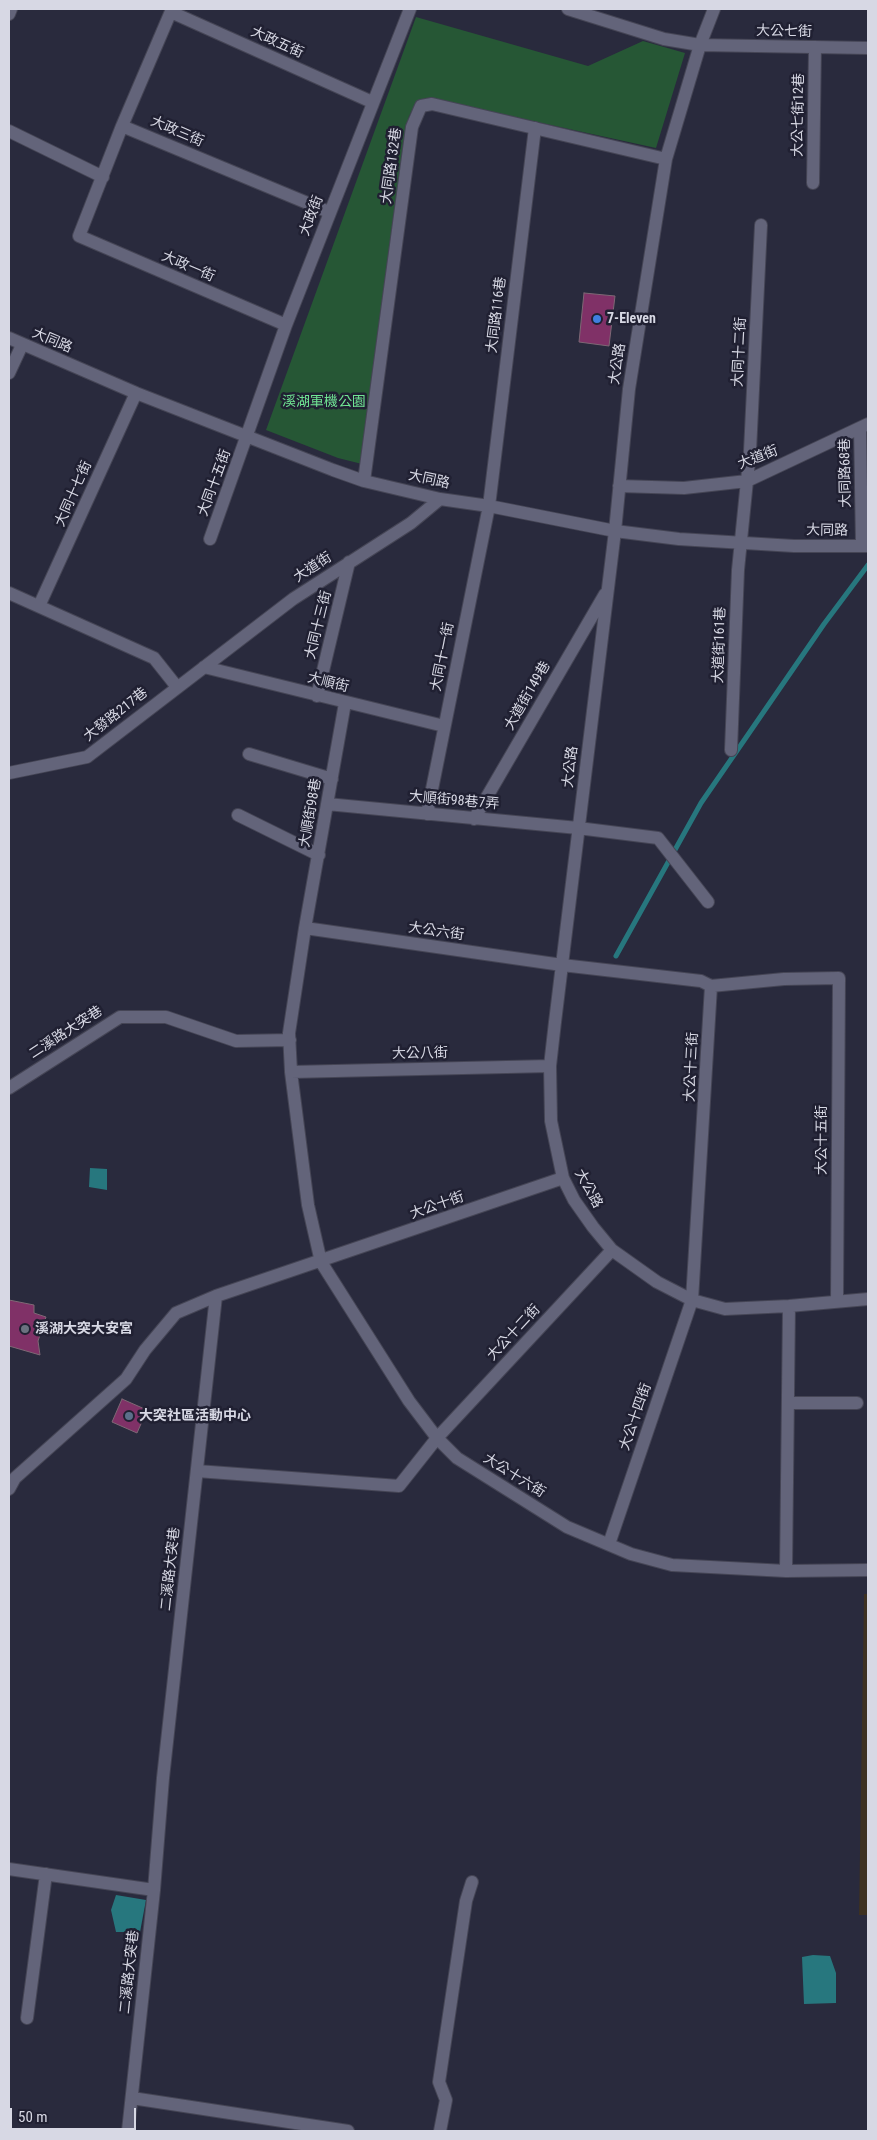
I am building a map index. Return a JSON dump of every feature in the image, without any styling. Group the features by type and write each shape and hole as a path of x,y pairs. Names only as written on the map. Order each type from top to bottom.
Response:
{"street":[{"path":"9,14 11,9"},
{"name":"大政街","path":"247,436 286,325 329,212 410,9"},
{"name":"大公七街","path":"568,9 664,39 700,46 868,48"},
{"name":"大公路","path":"714,9 700,46 666,159 629,389 616,531 550,1066 551,1120 562,1178 574,1200 612,1250 657,1282 692,1300 726,1309 868,1299"},
{"path":"9,131 103,177 122,126 172,10"},
{"name":"大政五街","path":"172,10 372,102"},
{"name":"大公七街12巷","path":"813,183 815,47"},
{"name":"大同路132巷","path":"364,481 412,127 421,106 432,104 666,159"},
{"name":"大政三街","path":"122,126 329,212"},
{"name":"大同路116巷","path":"489,506 535,128"},
{"name":"大政一街","path":"103,177 79,236 286,325"},
{"name":"大同十二街","path":"739,541 747,481 761,225"},
{"name":"大同路","path":"9,338 136,393 364,481 440,499 489,506 616,531 679,539 739,541 794,546 865,546"},
{"path":"9,373 22,345"},
{"name":"大同十七街","path":"39,606 136,393"},
{"name":"大道街","path":"620,486 684,488 747,481 864,426"},
{"name":"大同路68巷","path":"864,426 865,546"},
{"name":"大同十五街","path":"210,540 247,436"},
{"name":"大道街","path":"204,667 293,599 411,523 440,499"},
{"name":"大同十一街","path":"427,814 489,506"},
{"name":"大道街161巷","path":"731,750 739,541"},
{"name":"大同十三街","path":"317,696 349,562"},
{"name":"大道街149巷","path":"474,819 608,588"},
{"path":"9,593 154,658 177,687"},
{"name":"大順街","path":"204,667 444,726"},
{"name":"大發路217巷","path":"9,773 87,757 204,667"},
{"name":"大順街98巷","path":"305,928 345,703"},
{"path":"249,754 332,779"},
{"name":"大順街98巷7弄","path":"327,804 578,828 658,838 708,902"},
{"path":"238,815 319,854"},
{"path":"305,928 290,1040 291,1072 308,1205 321,1262"},
{"name":"大公六街","path":"305,928 562,965"},
{"path":"562,965 701,981 712,986"},
{"name":"大公十五街","path":"712,986 784,979 840,978 837,1075 837,1301"},
{"name":"大公十三街","path":"692,1300 712,986"},
{"name":"二溪路大突巷","path":"9,1088 120,1017 166,1017 236,1041 290,1040"},
{"name":"大公八街","path":"291,1072 550,1066"},
{"name":"大公十街","path":"216,1296 321,1262 562,1178"},
{"name":"大公十二街","path":"197,1471 399,1486 437,1438 612,1250"},
{"name":"大公十六街","path":"321,1262 409,1401 437,1438 457,1458 567,1527 630,1554 672,1566 786,1571 868,1570"},
{"path":"9,1489 15,1478 126,1379 145,1350 176,1313 216,1296"},
{"name":"二溪路大突巷","path":"128,2131 154,1890 163,1778 216,1296"},
{"name":"大公十四街","path":"609,1544 692,1300"},
{"path":"786,1571 789,1306"},
{"path":"788,1403 857,1403"},
{"path":"9,1869 154,1890"},
{"path":"27,2018 46,1874"},
{"path":"440,2131 446,2100 439,2082 466,1901 472,1882"},
{"path":"132,2098 348,2131"}],"shaded area":[{"path":"90,1168 107,1169 107,1190 89,1187"},
{"path":"864,1594 868,1594 868,1915 859,1915"},
{"path":"116,1895 146,1900 140,1932 116,1932 111,1910"},
{"path":"813,1955 830,1956 836,1973 836,2003 804,2004 802,1957"}],"green space":[{"name":"溪湖軍機公園","path":"416,17 588,66 643,41 685,53 656,148 427,98 416,104 409,116 362,464 338,458 266,430"}],"building":[{"name":"7-Eleven","path":"584,293 615,296 609,346 579,342"},
{"name":"溪湖大突大安宮","path":"9,1300 34,1305 34,1313 46,1317 38,1341 40,1355 9,1346"},
{"name":"大突社區活動中心","path":"122,1399 147,1410 137,1433 112,1422"}],"waterway":[{"path":"616,956 701,803 824,624 868,565"}],"place":[{"name":"7-Eleven","path":"597,319"},
{"name":"溪湖大突大安宮","path":"25,1329"},
{"name":"大突社區活動中心","path":"129,1416"}]}
